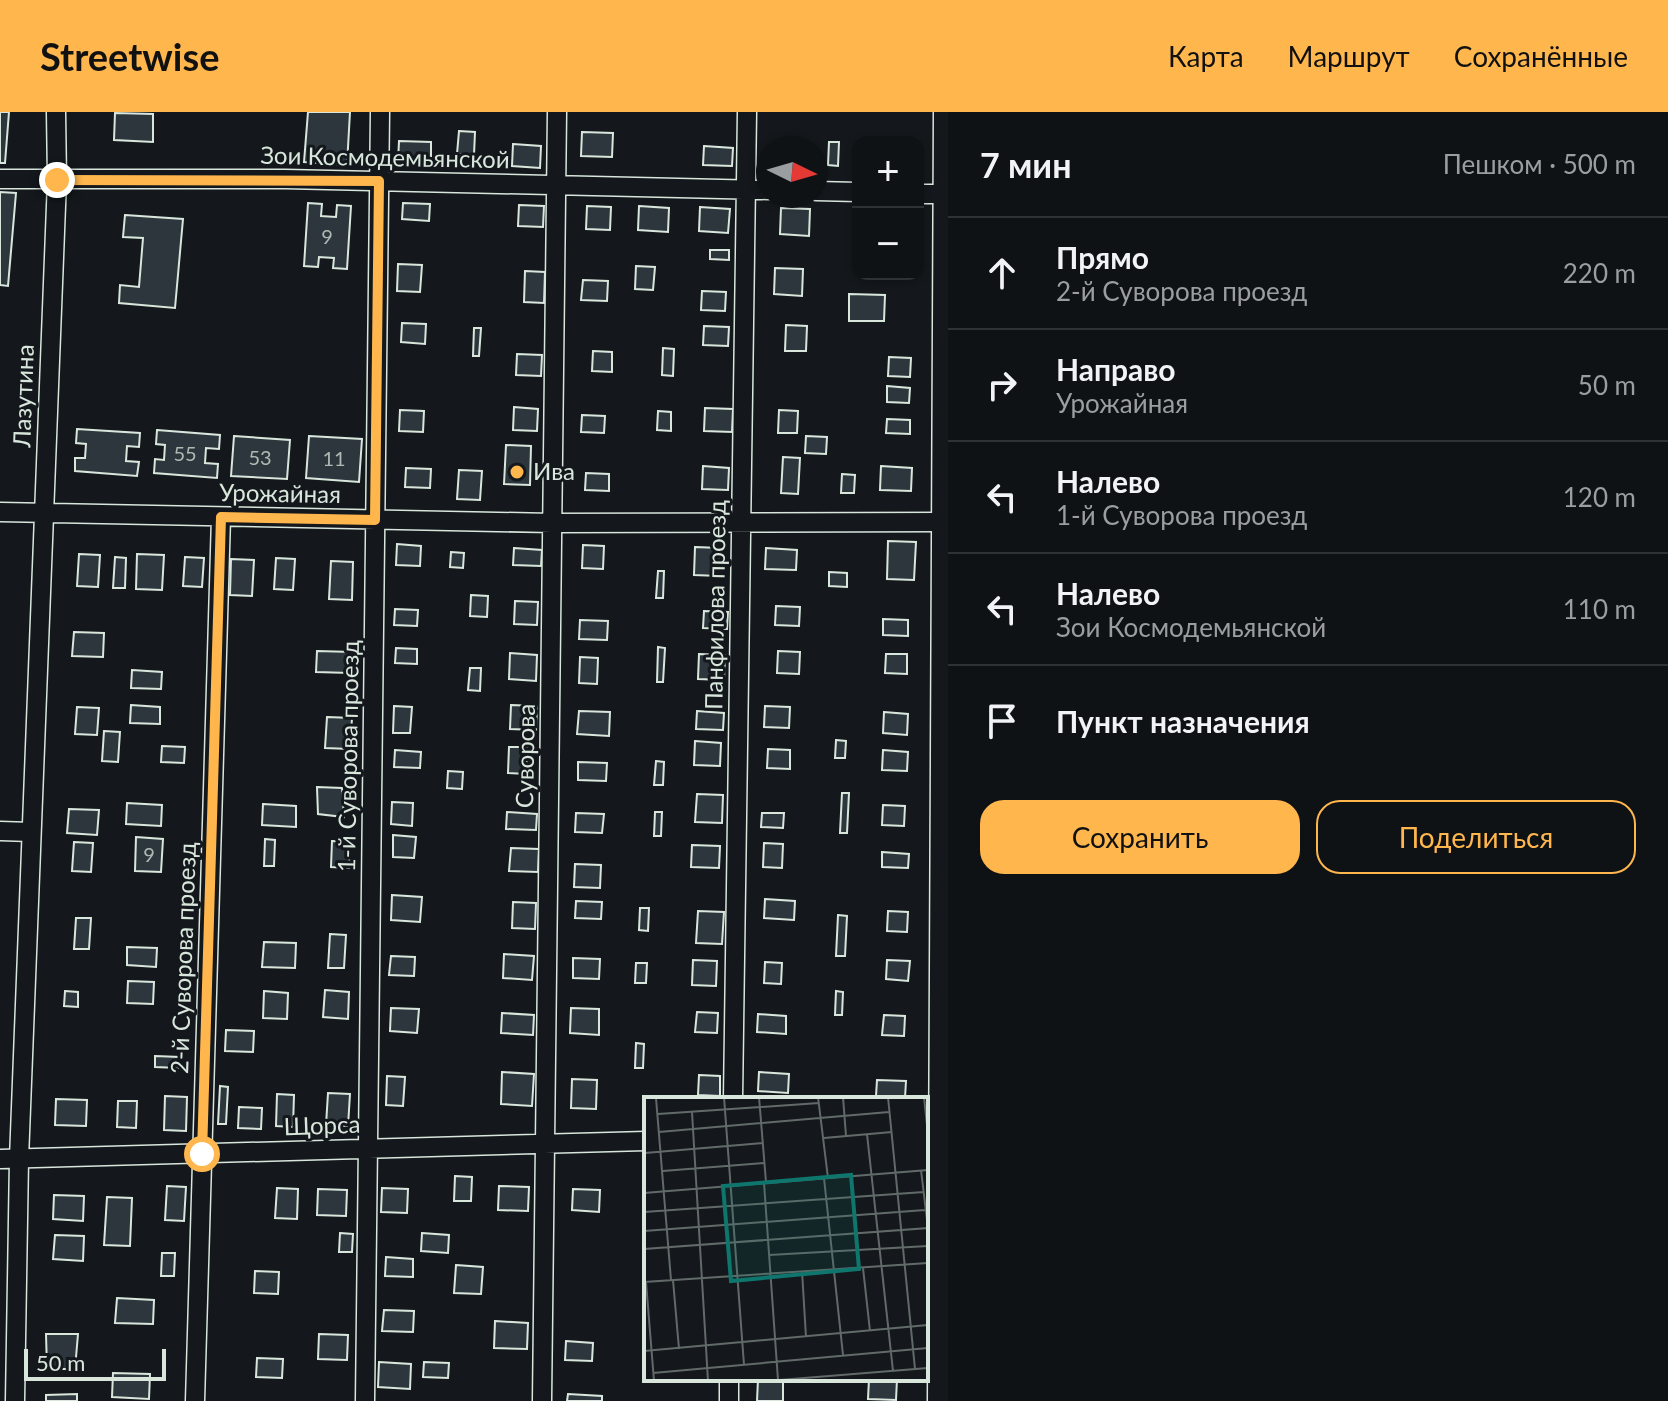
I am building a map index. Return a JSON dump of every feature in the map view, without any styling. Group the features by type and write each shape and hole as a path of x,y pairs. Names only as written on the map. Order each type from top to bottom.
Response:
{"street":[{"name":"Лазутина","path":"15,1401 10,1159 31,832 57,180 56,112"},
{"name":"1-й Суворова проезд","path":"365,1401 380,112"},
{"name":"Суворова","path":"542,1401 557,112"},
{"name":"Панфилова проезд","path":"733,1097 747,112"},
{"path":"940,1401 945,1170 934,1132 945,547 946,112"},
{"name":"Зои Космодемьянской","path":"0,179 379,181 756,190"},
{"path":"828,191 852,192"},
{"path":"924,194 947,194"},
{"name":"Урожайная","path":"0,512 552,523 943,522"},
{"name":"2-й Суворова проезд","path":"195,1401 221,517"},
{"path":"0,831 31,832"},
{"name":"Щорса","path":"10,1159 644,1141"}],"building":[{"path":"0,112 9,112 5,163 0,163"},
{"path":"308,112 350,112 347,165 333,164 334,154 319,153 319,163 304,162"},
{"path":"115,113 153,114 153,142 114,140"},
{"path":"459,131 475,132 474,155 457,154"},
{"path":"582,132 613,133 612,157 581,156"},
{"path":"399,141 431,142 431,164 398,162"},
{"path":"829,142 839,142 838,166 828,165"},
{"path":"513,144 541,146 540,168 512,166"},
{"path":"704,146 733,148 732,166 703,165"},
{"path":"0,192 16,193 8,286 0,285"},
{"path":"308,203 322,204 321,216 336,217 337,205 351,206 347,269 333,268 334,258 319,257 318,267 304,266"},
{"path":"403,203 430,204 429,221 402,219"},
{"path":"519,205 544,206 543,227 518,226"},
{"path":"587,206 611,207 610,230 586,229"},
{"path":"639,206 669,208 668,232 638,230"},
{"path":"700,207 730,209 728,233 699,231"},
{"path":"781,208 810,209 809,236 780,234"},
{"path":"125,215 183,219 175,308 119,303 120,285 139,287 143,238 123,237"},
{"path":"710,250 729,250 729,260 710,259"},
{"path":"398,264 422,265 420,292 397,291"},
{"path":"636,266 655,267 653,290 635,289"},
{"path":"775,268 803,269 802,296 774,294"},
{"path":"525,271 545,272 544,303 524,302"},
{"path":"583,280 608,281 607,301 581,300"},
{"path":"702,291 726,292 725,311 701,310"},
{"path":"849,294 885,295 884,321 849,321"},
{"path":"402,323 426,324 425,344 401,342"},
{"path":"786,325 807,326 806,351 785,351"},
{"path":"704,326 729,327 728,346 703,345"},
{"path":"474,328 481,328 479,356 473,356"},
{"path":"663,348 674,349 673,376 662,375"},
{"path":"593,351 612,352 612,372 592,371"},
{"path":"517,354 542,355 541,376 516,375"},
{"path":"889,357 911,358 910,377 888,376"},
{"path":"887,386 910,388 909,403 887,402"},
{"path":"514,407 538,409 537,431 513,430"},
{"path":"705,408 733,409 732,432 704,431"},
{"path":"400,410 424,411 423,432 399,431"},
{"path":"779,410 798,411 797,433 778,433"},
{"path":"658,411 671,412 671,431 657,430"},
{"path":"582,415 605,416 604,433 581,432"},
{"path":"887,419 910,420 910,434 886,433"},
{"path":"77,429 140,433 139,447 127,446 126,461 139,462 137,476 75,471 75,458 85,458 86,444 76,443"},
{"path":"157,430 220,435 219,449 206,448 205,463 218,464 217,478 154,473 155,459 164,460 165,445 156,444"},
{"path":"234,436 290,440 287,479 231,476"},
{"path":"309,436 362,439 359,482 306,478"},
{"path":"806,436 827,437 826,454 805,453"},
{"path":"506,445 531,446 530,485 504,484"},
{"path":"783,457 800,458 798,494 781,493"},
{"path":"703,466 729,468 728,490 702,489"},
{"path":"881,466 912,468 911,491 880,490"},
{"path":"406,468 431,469 430,488 405,487"},
{"path":"459,470 482,471 480,500 457,499"},
{"path":"586,473 609,474 609,491 585,490"},
{"path":"842,474 855,475 854,493 841,493"},
{"path":"888,541 916,542 914,580 887,579"},
{"path":"397,544 421,546 420,566 396,565"},
{"path":"583,545 604,546 603,569 582,568"},
{"path":"695,547 720,548 719,576 694,575"},
{"path":"514,548 542,550 541,566 513,565"},
{"path":"766,548 797,550 796,570 765,569"},
{"path":"451,552 464,553 463,568 450,567"},
{"path":"79,554 100,555 98,587 77,586"},
{"path":"137,554 164,555 162,590 136,589"},
{"path":"115,557 126,558 125,588 113,588"},
{"path":"185,557 204,558 202,587 183,586"},
{"path":"276,558 295,559 293,590 274,589"},
{"path":"231,559 254,560 252,596 230,595"},
{"path":"331,561 353,562 352,600 329,599"},
{"path":"658,571 664,571 663,598 656,598"},
{"path":"829,572 847,573 847,587 829,586"},
{"path":"471,595 488,596 487,617 470,616"},
{"path":"515,601 538,602 537,625 514,624"},
{"path":"776,606 800,607 799,626 775,625"},
{"path":"395,609 418,610 417,626 394,625"},
{"path":"704,611 728,612 727,629 703,628"},
{"path":"883,619 908,620 908,636 883,635"},
{"path":"580,620 608,621 607,640 579,639"},
{"path":"74,632 104,633 103,657 72,656"},
{"path":"658,647 665,648 663,682 657,682"},
{"path":"396,648 417,649 417,664 395,663"},
{"path":"317,651 352,652 350,673 316,672"},
{"path":"778,651 800,652 799,674 777,673"},
{"path":"510,653 537,655 536,681 509,679"},
{"path":"699,654 725,655 724,680 698,679"},
{"path":"886,654 907,654 907,674 885,673"},
{"path":"580,657 598,658 597,684 579,683"},
{"path":"470,668 481,668 480,691 468,690"},
{"path":"132,670 162,672 161,689 131,688"},
{"path":"131,705 160,707 160,724 130,723"},
{"path":"511,705 537,706 536,730 510,729"},
{"path":"394,706 412,707 410,733 393,733"},
{"path":"765,706 790,707 789,728 764,727"},
{"path":"77,707 99,708 97,735 75,734"},
{"path":"579,711 610,712 609,736 577,734"},
{"path":"697,711 724,713 723,730 696,729"},
{"path":"884,712 908,714 907,735 883,733"},
{"path":"327,717 352,718 350,749 325,748"},
{"path":"104,731 120,732 118,762 102,761"},
{"path":"836,740 846,741 845,758 835,758"},
{"path":"695,741 721,743 720,766 694,765"},
{"path":"162,746 185,747 184,763 161,762"},
{"path":"509,747 527,747 526,774 508,773"},
{"path":"768,749 790,750 790,769 767,768"},
{"path":"395,750 421,752 420,768 394,767"},
{"path":"883,750 908,752 907,771 882,770"},
{"path":"656,761 664,762 663,785 654,785"},
{"path":"578,762 607,763 606,781 578,780"},
{"path":"448,771 463,772 462,789 447,788"},
{"path":"317,787 342,788 344,817 318,814"},
{"path":"842,793 849,793 847,833 840,833"},
{"path":"697,794 723,795 722,823 695,822"},
{"path":"392,802 413,803 412,826 391,824"},
{"path":"127,803 162,805 161,826 126,824"},
{"path":"263,804 296,806 296,827 262,825"},
{"path":"883,805 905,806 904,826 882,825"},
{"path":"69,809 99,810 97,835 67,833"},
{"path":"507,812 537,814 536,830 506,829"},
{"path":"655,812 662,812 661,836 654,836"},
{"path":"576,813 604,814 602,833 575,832"},
{"path":"762,813 784,813 783,828 761,827"},
{"path":"393,835 416,837 414,858 393,857"},
{"path":"136,837 163,839 161,872 135,871"},
{"path":"265,839 275,840 274,866 264,866"},
{"path":"332,841 350,842 349,868 331,867"},
{"path":"74,842 93,843 91,872 72,871"},
{"path":"764,843 783,844 782,868 763,867"},
{"path":"692,845 720,846 719,868 691,867"},
{"path":"511,848 539,849 538,872 509,871"},
{"path":"882,852 909,854 908,868 882,867"},
{"path":"575,864 601,865 600,888 574,887"},
{"path":"392,895 422,897 420,922 391,920"},
{"path":"765,899 795,901 794,920 764,918"},
{"path":"576,901 602,902 601,919 575,918"},
{"path":"513,902 536,903 535,929 512,928"},
{"path":"640,908 649,908 648,931 639,930"},
{"path":"698,911 724,912 722,944 696,943"},
{"path":"888,911 908,912 907,932 887,931"},
{"path":"838,915 847,916 845,956 836,956"},
{"path":"76,918 91,918 89,949 74,949"},
{"path":"330,934 346,935 344,968 328,968"},
{"path":"264,942 296,943 295,968 262,967"},
{"path":"127,947 157,948 156,967 127,965"},
{"path":"504,954 534,956 532,980 503,978"},
{"path":"391,956 415,957 414,976 389,975"},
{"path":"573,958 600,959 599,979 573,978"},
{"path":"693,960 717,961 716,986 692,985"},
{"path":"887,960 910,961 908,981 886,979"},
{"path":"765,962 782,963 781,984 764,983"},
{"path":"636,963 647,963 646,983 635,983"},
{"path":"128,981 154,982 153,1004 127,1003"},
{"path":"325,990 349,992 348,1019 323,1017"},
{"path":"65,991 78,992 78,1007 64,1006"},
{"path":"264,991 288,993 287,1019 263,1018"},
{"path":"836,991 843,992 842,1015 835,1015"},
{"path":"391,1008 419,1009 417,1033 390,1031"},
{"path":"571,1008 599,1009 599,1035 570,1033"},
{"path":"697,1012 718,1013 717,1033 695,1032"},
{"path":"502,1013 534,1015 533,1035 501,1033"},
{"path":"758,1014 786,1016 786,1034 757,1032"},
{"path":"884,1015 905,1016 904,1036 882,1035"},
{"path":"226,1030 254,1031 253,1052 225,1051"},
{"path":"636,1043 644,1044 643,1068 635,1068"},
{"path":"155,1056 180,1057 179,1068 155,1067"},
{"path":"502,1072 534,1074 532,1106 501,1104"},
{"path":"759,1072 789,1074 788,1093 758,1091"},
{"path":"699,1075 720,1076 720,1096 698,1095"},
{"path":"387,1076 405,1077 403,1106 386,1105"},
{"path":"572,1079 597,1080 596,1109 571,1108"},
{"path":"877,1080 906,1081 905,1097 876,1096"},
{"path":"220,1086 228,1087 226,1124 218,1124"},
{"path":"328,1093 350,1094 348,1126 326,1125"},
{"path":"277,1094 294,1095 293,1127 276,1126"},
{"path":"165,1096 187,1097 186,1131 164,1130"},
{"path":"56,1099 87,1100 86,1126 55,1125"},
{"path":"118,1101 137,1101 136,1128 117,1127"},
{"path":"239,1107 262,1108 261,1129 238,1128"},
{"path":"455,1176 472,1177 471,1201 454,1201"},
{"path":"167,1186 186,1187 184,1221 165,1220"},
{"path":"499,1186 529,1187 528,1211 498,1210"},
{"path":"277,1188 298,1189 297,1219 275,1218"},
{"path":"382,1188 408,1189 407,1213 381,1212"},
{"path":"318,1189 347,1190 346,1216 317,1215"},
{"path":"573,1189 600,1190 599,1212 572,1210"},
{"path":"54,1195 84,1196 83,1221 53,1219"},
{"path":"107,1197 132,1198 130,1246 104,1245"},
{"path":"340,1233 353,1234 352,1252 339,1252"},
{"path":"422,1233 449,1235 448,1253 421,1251"},
{"path":"55,1235 84,1236 83,1261 53,1259"},
{"path":"162,1253 175,1253 174,1276 161,1276"},
{"path":"386,1257 413,1259 413,1277 385,1276"},
{"path":"456,1265 483,1267 481,1294 454,1293"},
{"path":"255,1271 279,1272 278,1294 254,1293"},
{"path":"117,1298 154,1300 153,1324 115,1323"},
{"path":"384,1310 414,1311 413,1332 382,1331"},
{"path":"495,1321 528,1323 527,1349 494,1348"},
{"path":"46,1334 78,1334 75,1369 47,1369"},
{"path":"319,1334 348,1335 347,1360 318,1359"},
{"path":"566,1341 593,1343 592,1361 565,1360"},
{"path":"257,1358 283,1359 282,1378 256,1377"},
{"path":"379,1362 411,1364 410,1389 378,1387"},
{"path":"424,1362 449,1363 448,1378 423,1377"},
{"path":"113,1373 150,1374 149,1399 112,1397"},
{"path":"758,1381 783,1381 783,1401 757,1401"},
{"path":"869,1381 897,1381 896,1400 868,1399"},
{"path":"77,1394 77,1401 46,1401 46,1395"},
{"path":"568,1394 602,1396 602,1401 567,1401"}],"place":[{"name":"Ива","path":"517,472"}],"route":[{"path":"57,180 379,181 375,520 221,517 202,1154"}]}
